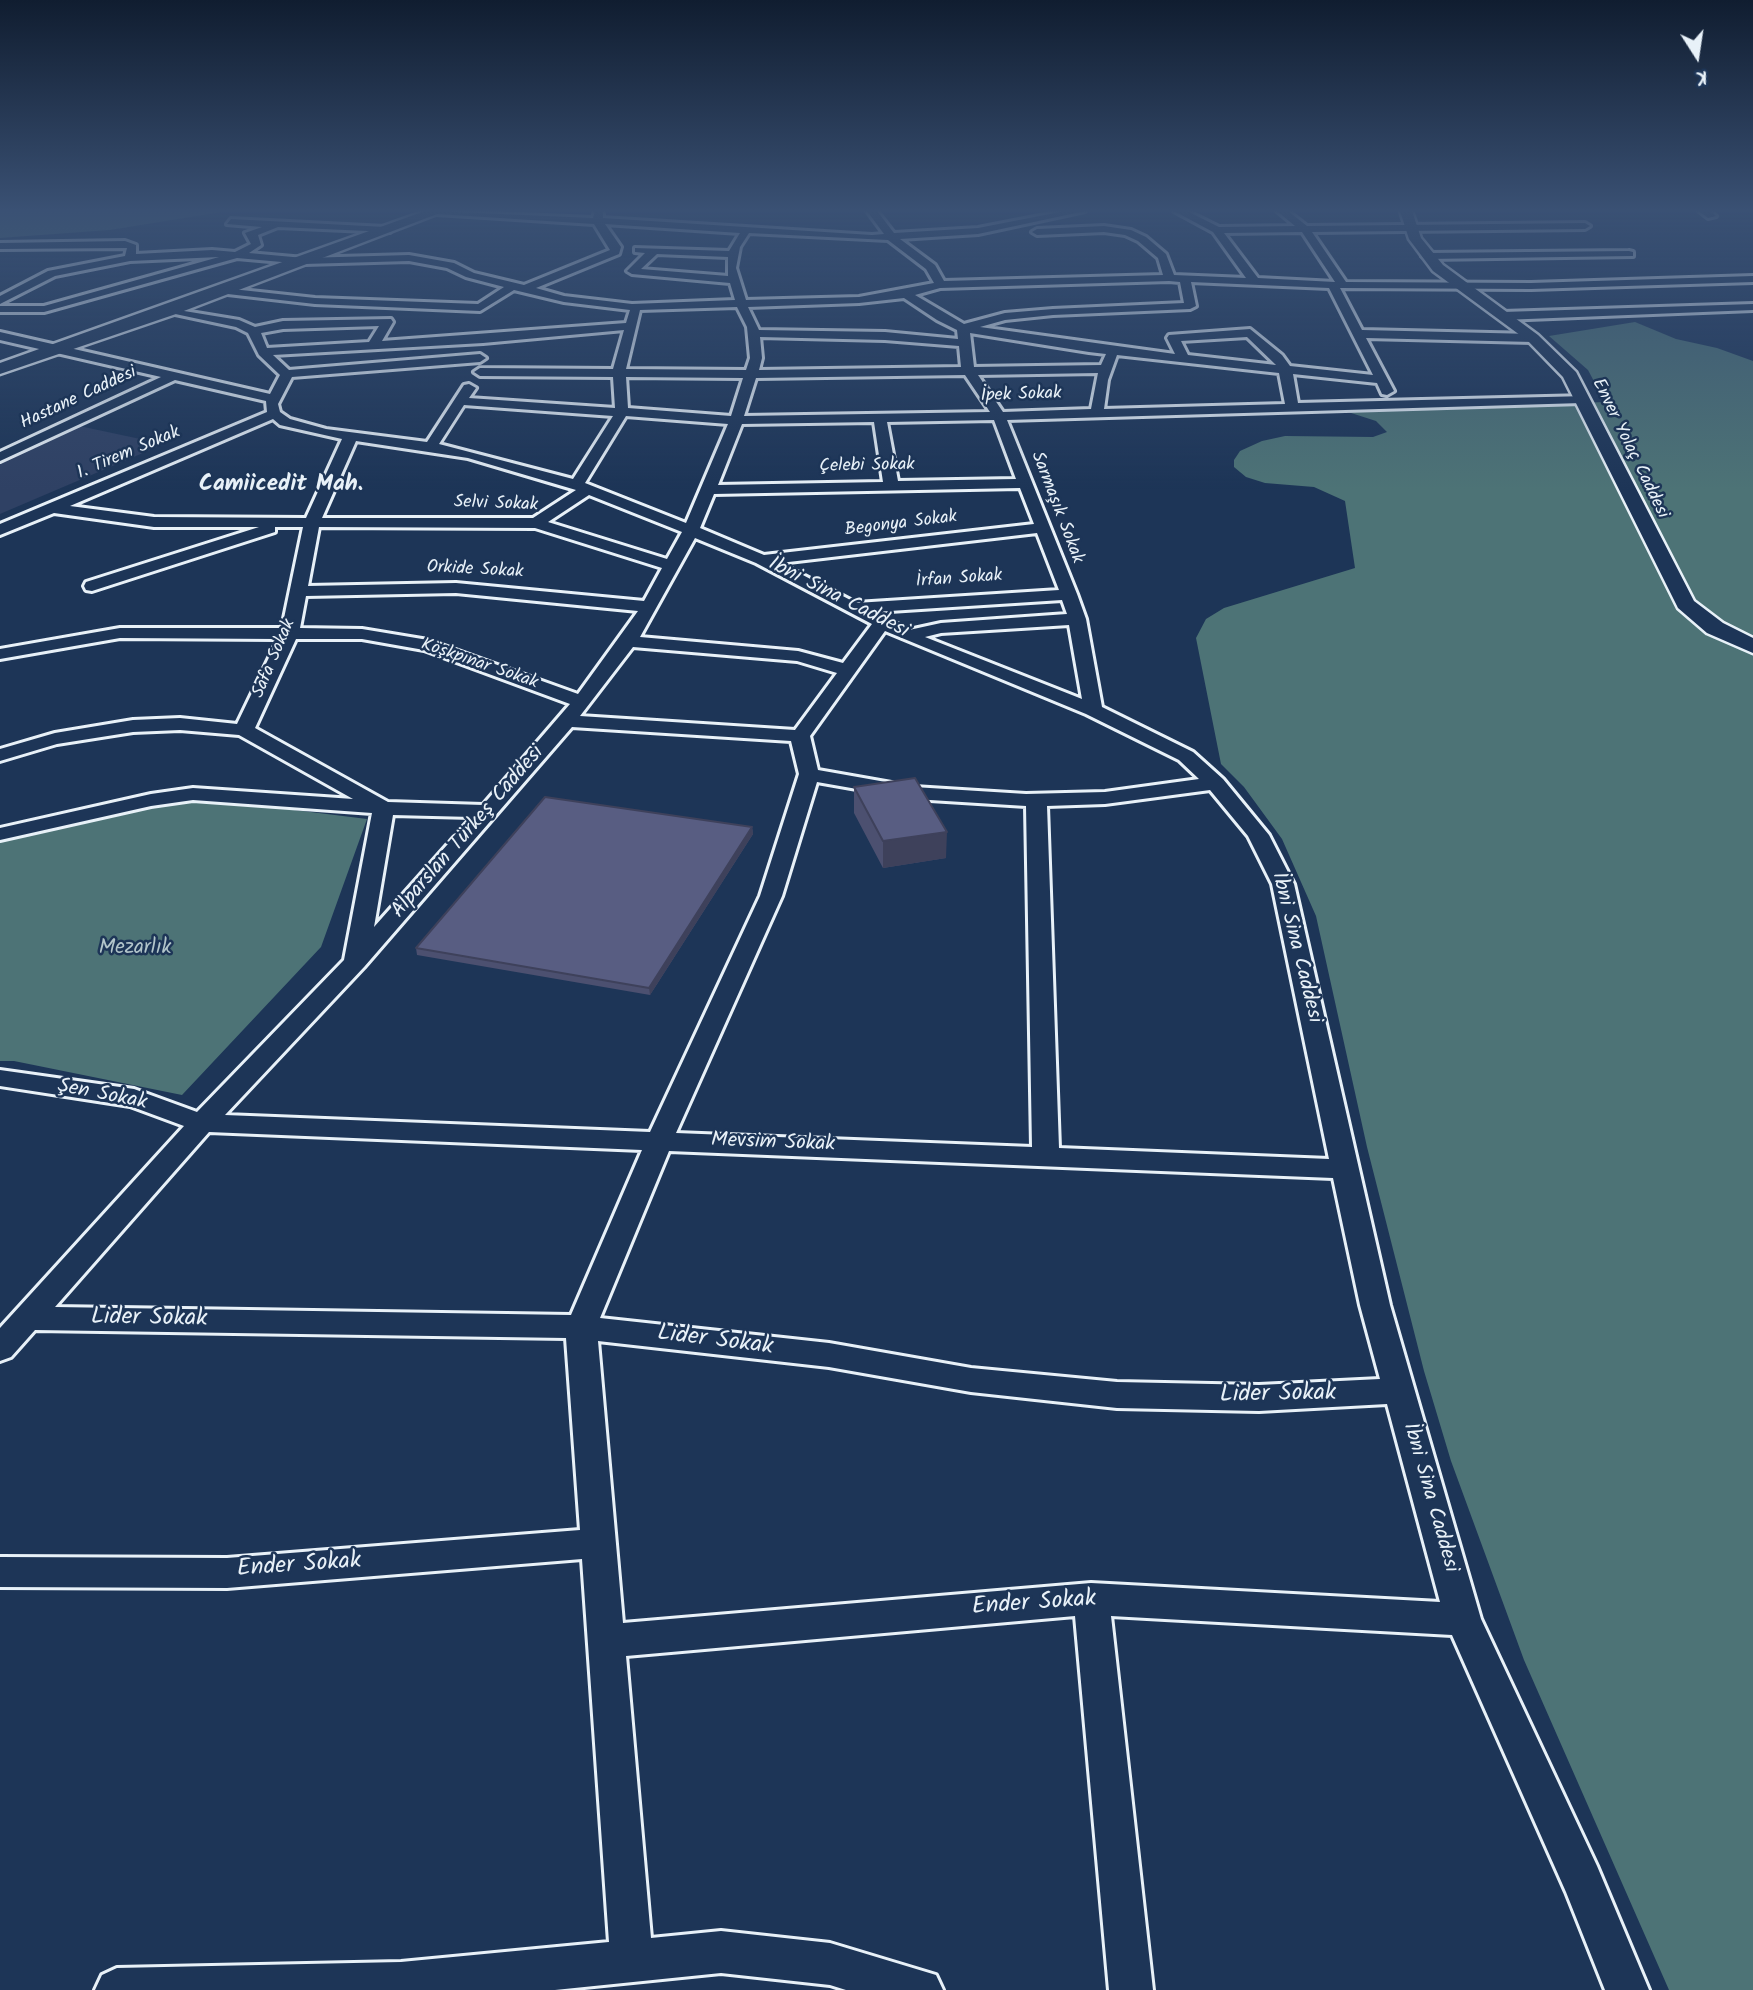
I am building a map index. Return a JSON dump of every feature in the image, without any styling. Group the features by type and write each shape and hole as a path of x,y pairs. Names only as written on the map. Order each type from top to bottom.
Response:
{"main road":[{"path":"0,370 187,304"}],"street":[{"path":"0,309 44,309 62,304"},
{"path":"209,318 238,304"},
{"path":"283,325 311,304"},
{"path":"377,304 480,308 486,304"},
{"path":"598,304 637,307 782,304"},
{"path":"920,304 964,335"},
{"path":"964,335 1005,317 1053,312 1191,306 1191,304"},
{"path":"1346,304 1394,404"},
{"name":"Enver Yolaç Caddesi","path":"1486,304 1533,338 1570,375 1678,595 1704,621 1753,646"},
{"name":"Alparslan Türkeş Caddesi","path":"0,1349 202,1123 356,962 567,721 629,640 691,530 736,421 757,347 742,306"},
{"path":"536,523 582,487 622,412 619,372 629,326 637,307"},
{"path":"1503,316 1753,307"},
{"path":"170,310 239,324 253,331 283,325 389,323 373,346"},
{"path":"263,352 483,340 629,326"},
{"path":"253,331 263,352 286,374 480,365 619,372 751,374 1105,369"},
{"path":"754,333 964,335 1182,356 1381,380"},
{"path":"1182,356 1172,338 1250,333 1279,358 1285,368 1292,407"},
{"path":"1358,334 1533,338"},
{"name":"Sarmaşık Sokak","path":"964,335 968,369 999,416 1069,594 1077,619 1093,710"},
{"name":"Hastane Caddesi","path":"0,336 174,376 273,406"},
{"path":"431,446 462,401 480,365 483,340"},
{"path":"1097,413 1105,369 1113,351"},
{"path":"273,406 286,374"},
{"name":"Hastane Caddesi","path":"0,457 174,376"},
{"name":"İpek Sokak","path":"462,401 736,421 1581,399"},
{"name":"İbni Sina Caddesi","path":"273,406 303,429 431,446 582,487 691,530 762,560 907,636 1093,710 1186,756 1216,783 1258,835 1283,884 1375,1305 1463,1619 1582,1881 1627,1990"},
{"name":"1. Tirem Sokak","path":"0,530 273,406"},
{"path":"880,418 891,486"},
{"name":"Safa Sokak","path":"244,730 290,632 298,592 303,522 351,435"},
{"name":"Çelebi Sokak","path":"709,490 1026,483"},
{"name":"Selvi Sokak","path":"52,508 153,522 536,523 671,566"},
{"path":"92,586 303,522"},
{"name":"Begonya Sokak","path":"762,560 1043,528"},
{"name":"Orkide Sokak","path":"298,592 456,588 649,607"},
{"name":"İrfan Sokak","path":"851,608 1069,594"},
{"path":"907,636 941,628 1077,619"},
{"path":"632,1962 581,1327 660,1139 771,896 809,774 800,736 881,624"},
{"name":"Köşkpınar Sokak","path":"0,654 120,633 362,634 428,645 583,702"},
{"path":"629,640 799,656 848,670"},
{"path":"567,721 800,736"},
{"path":"0,755 55,739 133,726 180,724 244,730 384,807"},
{"path":"809,774 914,793 1036,800 1118,797 1216,783"},
{"path":"0,834 151,800 193,794 488,811"},
{"path":"1036,800 1045,1156"},
{"path":"356,962 384,807"},
{"name":"Şen Sokak","path":"0,1078 134,1098 202,1123"},
{"name":"Mevsim Sokak","path":"202,1123 660,1139 1344,1169"},
{"name":"Lider Sokak","path":"28,1318 581,1327 829,1355 971,1380 1105,1394 1259,1398 1399,1391"},
{"name":"Ender Sokak","path":"0,1572 227,1573 598,1544"},
{"path":"1091,1598 1131,1990"},
{"name":"Ender Sokak","path":"606,1641 1091,1598 1463,1619"},
{"path":"117,1990 400,1987 721,1952 831,1964 921,1990"}],"shaded area":[{"path":"65,423 164,444 0,514 0,453"}],"green space":[{"path":"1635,322 1676,339 1717,348 1753,361 1753,1990 1669,1990 1524,1660 1451,1461 1424,1371 1367,1147 1316,916 1282,839 1244,787 1221,764 1196,638 1206,619 1224,608 1355,568 1345,501 1314,487 1265,483 1246,477 1234,467 1234,460 1240,451 1262,441 1285,436 1373,437 1387,432 1376,421 1348,412 1605,402 1588,370 1549,336"},
{"name":"Mezarlık","path":"222,801 367,819 321,947 182,1095 14,1061 0,1061 0,841 158,805"}],"building":[{"path":"915,778 947,832 883,841 854,787"},
{"path":"545,797 752,827 649,988 416,948"}],"district":[{"name":"Camiicedit Mah.","path":"281,486"}]}
